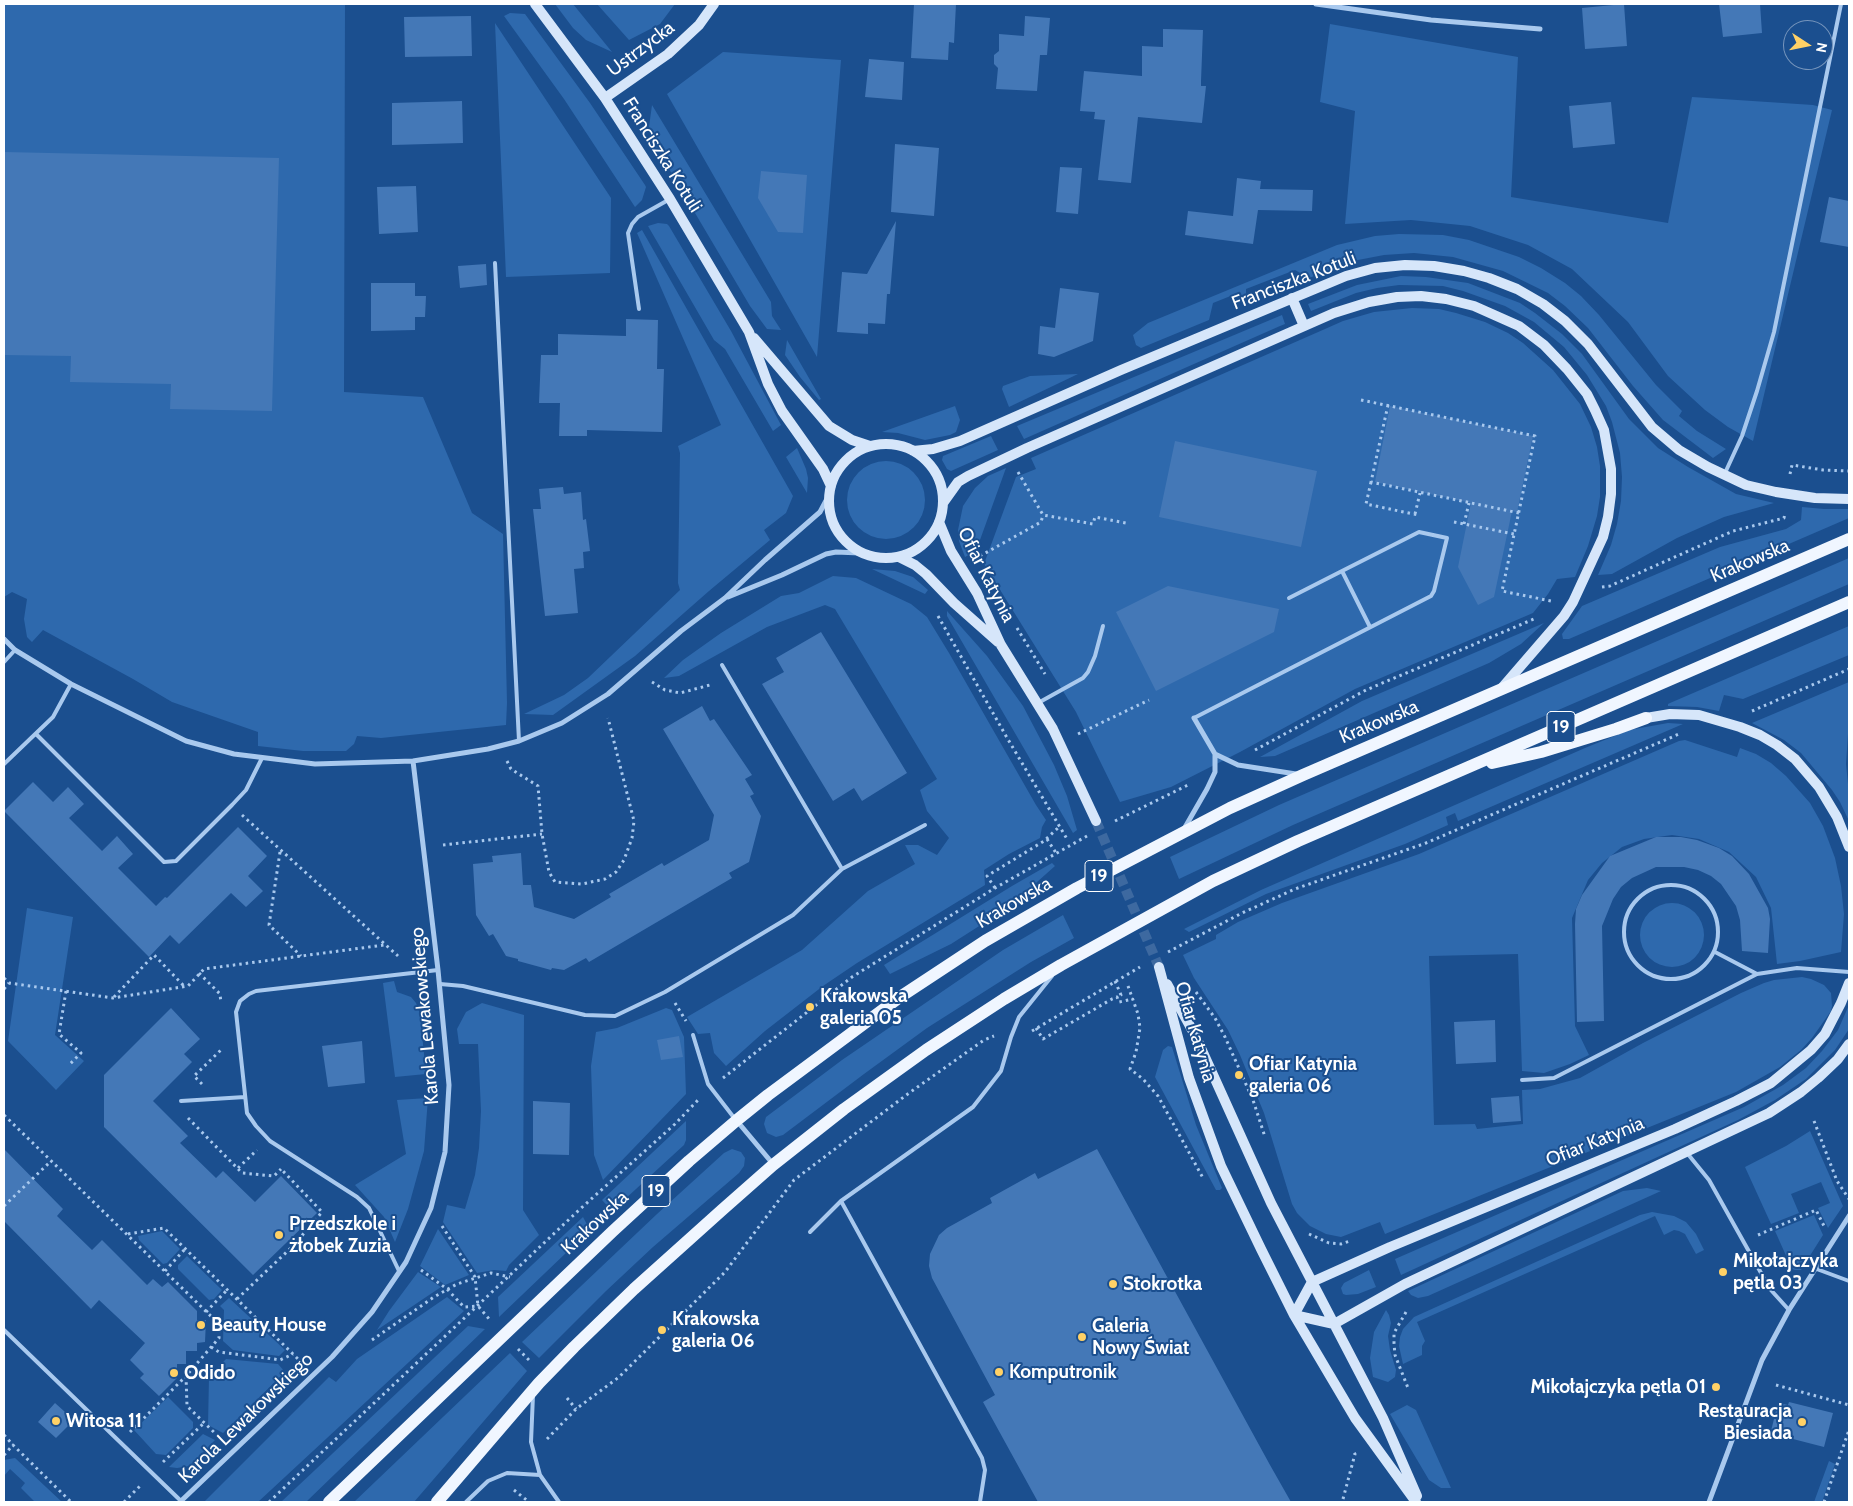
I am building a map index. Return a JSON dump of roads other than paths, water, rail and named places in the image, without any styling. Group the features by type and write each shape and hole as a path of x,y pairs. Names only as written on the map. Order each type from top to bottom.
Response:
{"main road":[{"name":"Krakowska","path":"329,1502 689,1161 783,1084 929,977 985,941 1060,898 1182,833 1303,775 1849,539"},
{"name":"19","path":"437,1502 574,1347 634,1289 773,1165 844,1109 918,1056 1004,999 1061,964 1213,881 1298,841 1849,602"},
{"path":"1463,769 1541,752 1646,718"}],"street":[{"name":"Franciszka Kotuli","path":"535,4 605,98 670,199 749,332 829,426 852,440 870,446"},
{"name":"Ustrzycka","path":"605,98 668,54 699,25 714,4"},
{"path":"1316,4 1431,20 1540,29"},
{"name":"Franciszka Kotuli","path":"913,451 933,449 956,442 1121,370 1346,276 1375,268 1405,265 1434,266 1464,271 1517,289 1543,304 1565,321 1582,339 1640,414 1664,438 1679,450 1724,476 1746,485 1776,492 1815,498 1849,499"},
{"path":"943,503 958,482 976,472 1304,326 1368,302 1397,297 1421,296 1446,299 1474,306 1505,319 1533,335 1567,368 1586,394 1604,430 1611,469 1611,494 1603,537 1573,602 1564,616 1500,690"},
{"path":"1292,298 1304,326"},
{"name":"Franciszka Kotuli","path":"749,332 768,384 782,410 822,469 830,490"},
{"path":"4,639 15,650 71,684 186,741 234,754 315,764 413,761 500,747 562,723 608,694 681,631 725,598 820,512 844,462 856,452 870,446 887,444 903,447 921,456 934,470 942,491 943,503 939,522 924,544 908,554 888,559 860,553 836,552 826,554 782,575 725,598"},
{"path":"830,490 829,511 835,528 846,543 860,553"},
{"name":"Ofiar Katynia","path":"939,522 951,551 977,593 1002,645 1053,729 1096,821"},
{"name":"Ofiar Katynia","path":"899,557 915,565 926,574 954,603 1002,645"},
{"path":"1646,718 1670,714 1699,715 1729,723 1760,735 1796,759 1819,787 1843,828 1849,847"},
{"path":"1182,833 1215,772 1215,754 1194,718"},
{"path":"1215,754 1238,765 1303,775"},
{"name":"Karola Lewakowskiego","path":"180,1502 332,1357 372,1312 406,1262 431,1208 445,1152 449,1085 440,984 413,761"},
{"name":"Ofiar Katynia","path":"1159,967 1196,1037 1271,1203 1383,1418 1417,1502 1355,1418 1294,1315 1221,1166 1189,1078 1159,967"},
{"name":"Ofiar Katynia","path":"1312,1282 1390,1247 1675,1129 1736,1101 1771,1082 1795,1065 1826,1034 1849,983"},
{"path":"1312,1282 1294,1315 1334,1324 1405,1284 1769,1113 1801,1092 1838,1059 1849,1044"},
{"path":"737,1120 773,1165"},
{"path":"1709,1502 1762,1360 1814,1268 1849,1216"}],"lane":[{"path":"1724,476 1742,436 1774,332 1841,4"},
{"path":"639,309 628,233 638,217 670,199"},
{"path":"496,263 519,741"},
{"path":"1194,718 1434,594 1447,538 1419,532 1289,598"},
{"path":"1342,571 1370,627"},
{"path":"1038,703 1083,678 1088,672 1095,656 1103,626"},
{"path":"4,662 15,650"},
{"path":"722,665 842,869"},
{"path":"4,764 52,717 71,684"},
{"path":"36,734 164,862 176,862 232,805 246,790 262,758"},
{"path":"440,984 463,986 585,1016 615,1016 668,990 793,916 842,869 925,825"},
{"path":"1660,885 1679,885 1700,894 1710,905 1718,924 1715,952 1710,960 1697,972 1680,979 1661,979 1644,972 1631,959 1624,942 1623,923 1629,908 1643,893 1660,885"},
{"path":"1715,952 1758,974"},
{"path":"810,1232 841,1201 973,1107 1001,1071 1019,1017 1061,964"},
{"path":"1522,1080 1554,1078 1758,974 1797,968 1849,972"},
{"path":"400,1271 369,1208 357,1197 270,1141 247,1113 236,1012 240,1001 256,991 438,970"},
{"path":"693,1035 708,1084 737,1120"},
{"path":"181,1101 245,1097"},
{"path":"1687,1152 1709,1180 1770,1290 1789,1310"},
{"path":"841,1201 982,1458 985,1470 980,1502"},
{"path":"1814,1268 1849,1281"},
{"path":"4,1330 180,1502"},
{"path":"534,1390 532,1442 534,1453 540,1475 560,1502"},
{"path":"466,1502 488,1481 506,1473 540,1475"}],"tunnel":[{"path":"1096,821 1159,967"}],"place":[{"name":"Krakowska galeria 05","path":"810,1007"},
{"name":"Ofiar Katynia galeria 06","path":"1239,1075"},
{"name":"Przedszkole i żłobek Zuzia","path":"279,1235"},
{"name":"Mikołajczyka pętla 03","path":"1723,1272"},
{"name":"Stokrotka","path":"1113,1284"},
{"name":"Beauty House","path":"201,1325"},
{"name":"Krakowska galeria 06","path":"662,1330"},
{"name":"Galeria Nowy Świat","path":"1082,1337"},
{"name":"Komputronik","path":"999,1372"},
{"name":"Odido","path":"174,1373"},
{"name":"Mikołajczyka pętla 01","path":"1716,1387"},
{"name":"Witosa 11","path":"56,1421"},
{"name":"Restauracja Biesiada","path":"1802,1422"}]}
